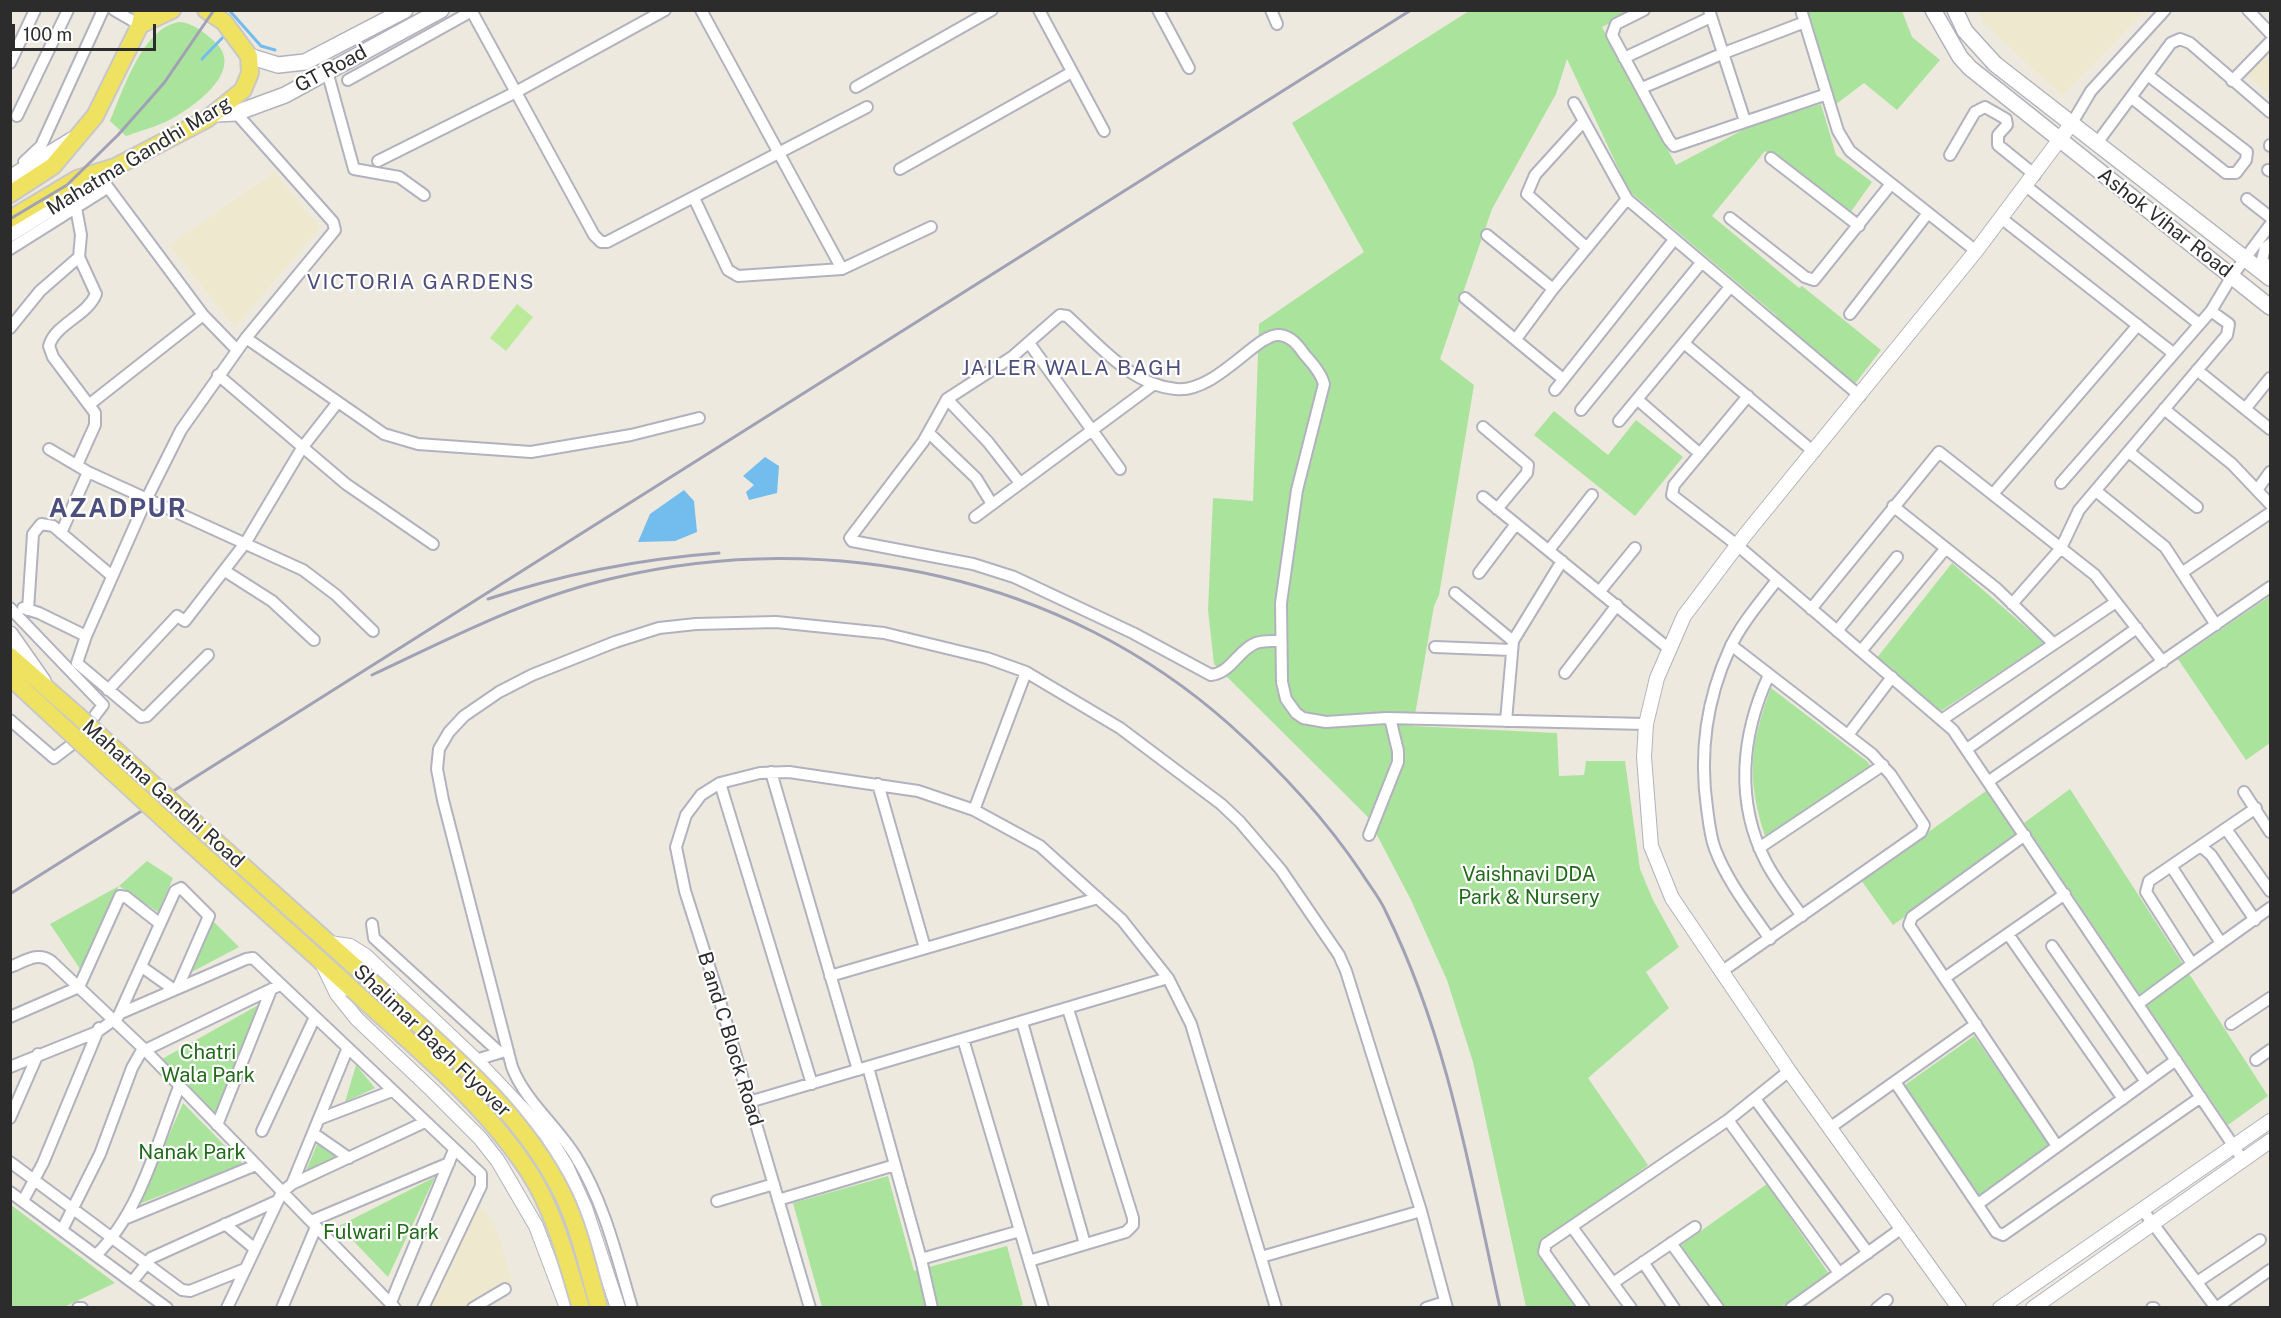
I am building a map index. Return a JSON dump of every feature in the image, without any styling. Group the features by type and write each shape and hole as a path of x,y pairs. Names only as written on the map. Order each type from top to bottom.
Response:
{"main road":[{"path":"10,194 53,166 94,116 141,17 172,10"},
{"path":"206,10 224,22 249,56"},
{"name":"GT Road","path":"249,56 278,65 305,62 405,10"},
{"name":"GT Road","path":"216,114 236,113 285,95 441,10"},
{"name":"Ashok Vihar Road","path":"1933,10 1965,63 2271,307"},
{"name":"Ashok Vihar Road","path":"1955,10 1965,31 1984,54 2271,278"},
{"name":"Mahatma Gandhi Marg","path":"10,234 104,183 115,167 216,114 243,90 250,73 249,56"},
{"path":"10,178 73,140"},
{"path":"10,219 77,179 115,167"},
{"name":"Mahatma Gandhi Road","path":"10,634 50,692 329,942"},
{"path":"10,656 50,692"},
{"path":"10,677 44,708"},
{"name":"Mahatma Gandhi Road","path":"10,689 44,708 319,957"},
{"name":"Shalimar Bagh Flyover","path":"329,942 503,1106 537,1152 570,1212 599,1308"},
{"name":"Shalimar Bagh Flyover","path":"319,957 492,1122 529,1172 551,1216 581,1308"}],"street":[{"path":"10,63 35,10"},
{"path":"17,116 68,10"},
{"path":"10,170 28,159 41,146 103,10"},
{"path":"114,10 141,17"},
{"path":"378,161 516,92 665,10"},
{"path":"700,10 842,269"},
{"path":"856,87 992,10"},
{"path":"1039,10 1104,131"},
{"path":"1158,10 1189,68"},
{"path":"1270,10 1277,24"},
{"path":"1644,10 1613,27 1614,40 1674,146 1827,94"},
{"path":"1801,10 1838,131 1850,151 1976,251"},
{"path":"1959,1308 1789,1071 1672,898 1654,859 1647,816 1644,757 1646,724 1657,678 1668,648 1684,616 1737,545 1976,251 2060,140 2091,91 2165,10"},
{"path":"2248,10 2271,33"},
{"path":"348,80 472,11 598,240 607,242 867,107"},
{"path":"1624,57 1710,14 1744,121"},
{"path":"1642,88 1805,22"},
{"path":"2097,143 2149,76 2171,43 2180,39 2190,43 2271,112"},
{"path":"2232,81 2271,42"},
{"path":"327,71 352,166 358,171 399,177 424,195"},
{"path":"900,169 1072,72"},
{"path":"2132,98 2226,173 2236,173 2246,160 2247,152 2149,76"},
{"path":"1574,103 1627,199 1673,241 1860,396"},
{"path":"1950,155 1975,112 1985,107 2006,120 2007,125 1998,135 1998,145 2031,180 2199,324"},
{"path":"208,656 147,716 141,717 76,663 112,576 176,440 218,375 246,338 333,233 335,225 236,113"},
{"path":"1584,121 1535,176 1527,194 1587,248"},
{"path":"1771,158 1859,226"},
{"path":"10,249 76,208 104,183 203,315 237,350"},
{"path":"1730,218 1810,280 1820,276 1892,184"},
{"path":"694,198 728,270 734,275 842,269 931,227"},
{"path":"1516,339 1553,289 1627,199"},
{"path":"2247,199 2271,217"},
{"path":"76,208 81,235 79,256 96,294 90,304 51,340 49,346 53,357 95,413 95,425 77,465"},
{"path":"1850,314 1928,213"},
{"path":"2001,218 2173,353"},
{"path":"2061,483 2211,311 2232,276 2271,225"},
{"path":"1487,235 1553,289"},
{"path":"1555,390 1673,241"},
{"path":"2271,244 2265,249 2262,260 2271,268"},
{"path":"10,328 40,291 79,256"},
{"path":"1581,410 1701,263"},
{"path":"1619,421 1685,344 1730,286"},
{"path":"1465,298 1563,379"},
{"path":"2012,603 2061,548 2079,510 2229,329 2229,324 2211,311"},
{"path":"1280,641 1256,643 1242,652 1222,672 1211,675 1133,633 1014,577 973,564 851,540 851,535 929,433 947,399 1029,343 1057,316 1064,314 1134,375 1153,385 1177,390 1198,387 1268,339 1278,335 1296,342 1322,378 1324,390 1297,490 1287,548 1280,641 1286,699 1303,718 1326,722 1390,718 1646,724"},
{"path":"90,404 203,315"},
{"path":"1993,494 2138,324"},
{"path":"246,338 384,434 405,441 526,452 631,435 699,418"},
{"path":"1029,343 1120,469"},
{"path":"1685,344 1814,452"},
{"path":"2197,370 2271,429"},
{"path":"218,375 302,448 366,499 433,544"},
{"path":"2245,409 2271,378"},
{"path":"975,517 1093,432 1153,385"},
{"path":"1748,396 1674,485 1672,495 1737,545 1943,719 1989,781 2243,1160"},
{"path":"947,399 988,442 1020,483"},
{"path":"1638,400 1700,453"},
{"path":"108,690 177,616 185,621 225,571 246,542 302,448 338,402"},
{"path":"2164,409 2232,464 2271,504"},
{"path":"1483,427 1528,465 1527,473 1497,508"},
{"path":"929,433 976,478 992,504"},
{"path":"49,449 88,472 246,542 317,579 373,631"},
{"path":"1811,609 1939,452 2095,575 2163,662"},
{"path":"2129,452 2197,507"},
{"path":"61,533 88,472"},
{"path":"2257,490 2271,472"},
{"path":"2096,491 2155,537 2182,572 2216,625"},
{"path":"1549,550 1592,495"},
{"path":"1483,497 1668,648"},
{"path":"1893,506 2012,603 2054,644"},
{"path":"2182,572 2271,513"},
{"path":"28,610 33,534 36,527 48,524 112,576"},
{"path":"1479,573 1516,524"},
{"path":"1600,591 1635,548"},
{"path":"1861,651 1946,548"},
{"path":"1837,631 1897,557"},
{"path":"1506,721 1512,646 1562,561"},
{"path":"225,571 272,601 314,640"},
{"path":"1770,939 1729,878 1715,849 1703,783 1702,754 1706,722 1716,683 1731,645 1777,579"},
{"path":"1989,781 2271,587"},
{"path":"1455,593 1512,646"},
{"path":"1943,719 2116,602"},
{"path":"1565,673 1617,605"},
{"path":"10,607 28,610 86,636"},
{"path":"10,607 103,705 75,742 54,758 10,720"},
{"path":"618,1308 589,1220 569,1146 518,1080 504,1051 438,769 442,742 477,705 532,675 615,642 659,628 687,624 776,622 884,633 987,658 1026,672 1120,728 1221,804 1281,870 1339,955 1346,971 1421,1211 1446,1305 1426,1308"},
{"path":"1967,749 2137,628"},
{"path":"1721,972 1923,828 1922,820 1883,765 1848,735 1731,645"},
{"path":"1435,647 1512,646"},
{"path":"974,810 1026,672"},
{"path":"1769,675 1753,716 1744,765 1750,819 1759,848 1778,882 1802,916"},
{"path":"1848,735 1892,677"},
{"path":"1370,835 1398,762 1390,718"},
{"path":"1759,848 1883,765"},
{"path":"771,772 830,976 895,1165 932,1308"},
{"path":"812,1084 720,783 771,772 878,784 918,791 974,810 1040,846 1135,935 1168,978 1191,1024 1276,1308"},
{"name":"B and C Block Road","path":"720,783 701,795 691,806 679,832 676,847 685,891 810,1308"},
{"path":"878,784 925,948"},
{"path":"2244,792 2271,831"},
{"path":"2192,964 2146,892 2150,881 2256,808"},
{"path":"2226,829 2271,891"},
{"path":"2025,835 1909,921 1910,929 1946,977 2057,1146"},
{"path":"2198,849 2203,848 2211,855 2255,920"},
{"path":"2171,867 2221,943"},
{"path":"117,1017 142,967 159,923 177,889 183,890 208,914 175,988"},
{"path":"1946,977 2065,894"},
{"path":"10,1017 79,987 120,896 126,897 159,923"},
{"path":"830,976 1098,898"},
{"path":"2138,1004 2271,908"},
{"path":"372,924 374,938 504,1051"},
{"path":"2008,934 2123,1099"},
{"path":"329,942 357,949 476,1060 546,1134 579,1177 606,1221 632,1308"},
{"path":"2052,946 2146,1082"},
{"path":"10,967 43,956 105,1012 117,1017 179,1087 256,1166 279,1196 314,1224 393,1305 454,1150"},
{"path":"319,957 337,994 357,1019 480,1138 498,1161 518,1191 543,1243 567,1308"},
{"path":"10,1067 97,1032 117,1017 175,988 249,958 257,961 276,987 314,1019 482,1174 483,1182 423,1308"},
{"path":"142,967 175,988"},
{"path":"749,1102 1168,978"},
{"path":"62,1230 100,1154 132,1068 144,1049 276,987"},
{"path":"217,1125 276,987"},
{"path":"2231,1024 2271,998"},
{"path":"1029,1262 1130,1230 1133,1218 1068,1009"},
{"path":"23,1201 105,1012"},
{"path":"262,1131 314,1019"},
{"path":"1022,1022 1085,1244"},
{"path":"1831,1127 1976,1024"},
{"path":"963,1039 1043,1308"},
{"path":"292,1184 347,1050"},
{"path":"2256,1060 2271,1050"},
{"path":"476,1060 504,1051"},
{"path":"10,1118 38,1054"},
{"path":"1978,1204 2176,1060"},
{"path":"1584,1308 1543,1249 1546,1244 1728,1120 1789,1071"},
{"path":"1895,1082 1999,1234 2008,1234 2201,1097"},
{"path":"96,1255 113,1239 127,1218 179,1087"},
{"path":"319,1119 392,1091"},
{"path":"1755,1099 1868,1252"},
{"path":"1728,1120 1839,1273"},
{"path":"2000,1308 2271,1121"},
{"path":"132,1282 151,1258 279,1196 292,1184 424,1122"},
{"path":"313,1133 349,1158"},
{"path":"2032,1308 2271,1141"},
{"path":"10,1162 74,1208 144,1264 186,1291 244,1269"},
{"path":"282,1308 314,1224 449,1163"},
{"path":"778,1200 895,1165"},
{"path":"127,1218 256,1166"},
{"path":"717,1201 774,1184"},
{"path":"10,1192 167,1308"},
{"path":"227,1308 279,1196"},
{"path":"2142,1209 2216,1308 2271,1270"},
{"path":"1261,1257 1421,1211"},
{"path":"543,1243 561,1252 577,1248 588,1233 589,1220"},
{"path":"225,1224 255,1249"},
{"path":"1572,1227 1631,1308"},
{"path":"1613,1283 1695,1227"},
{"path":"1791,1308 1902,1228"},
{"path":"921,1259 1020,1231"},
{"path":"2197,1282 2260,1240"},
{"path":"1671,1243 1718,1308"},
{"path":"1643,1262 1674,1308"},
{"path":"473,1308 505,1290"},
{"path":"1877,1308 1887,1300"}],"shaded area":[{"path":"1978,11 2145,11 2062,96 1985,24"},
{"path":"2270,50 2270,95 2247,75"},
{"path":"275,172 320,228 235,327 169,245"},
{"path":"475,1199 495,1225 513,1282 467,1307 429,1308"}],"green space":[{"name":"Vaishnavi DDA Park & Nursery","path":"1469,11 1636,11 1602,27 1676,165 1756,123 1821,104 1836,155 1872,182 1850,213 1765,151 1712,216 1799,288 1802,286 1881,350 1854,385 1774,320 1777,316 1629,191 1567,59 1556,94 1492,209 1440,359 1474,385 1439,595 1434,606 1413,726 1557,733 1559,776 1584,775 1586,761 1625,761 1640,869 1653,900 1679,947 1646,972 1669,1008 1588,1078 1648,1165 1545,1245 1585,1307 1526,1307 1473,1062 1447,980 1411,900 1367,816 1214,664 1208,610 1213,498 1253,501 1259,324 1364,252 1292,123"},
{"path":"1795,11 1902,11 1912,37 1940,60 1897,110 1864,83 1827,111"},
{"path":"180,22 195,27 216,43 223,53 224,64 221,74 206,94 187,110 166,122 126,136 110,121 128,78 145,47 155,35 167,26"},
{"path":"517,304 533,317 506,351 490,338"},
{"path":"1554,411 1608,455 1636,420 1683,457 1635,516 1534,435"},
{"path":"1952,563 2044,643 1941,711 1876,659"},
{"path":"2270,596 2270,743 2246,760 2178,659"},
{"path":"1771,688 1868,762 1871,768 1765,836 1755,796 1753,761 1759,727"},
{"path":"2070,789 2268,1096 2228,1125 2024,823"},
{"path":"1986,791 2018,837 1893,925 1861,880"},
{"path":"147,861 173,878 158,912 119,886"},
{"path":"119,886 80,969 50,924"},
{"path":"211,919 239,947 186,975"},
{"name":"Chatri Wala Park","path":"262,1003 216,1115 162,1059"},
{"path":"1974,1036 2050,1145 1978,1196 1902,1087"},
{"path":"356,1065 375,1088 345,1102"},
{"name":"Nanak Park","path":"183,1103 243,1164 139,1204"},
{"path":"319,1140 338,1157 304,1175"},
{"path":"888,1176 914,1271 1007,1246 1023,1305 1014,1308 822,1307 793,1203"},
{"name":"Fulwari Park","path":"435,1177 388,1277 339,1226"},
{"path":"1767,1184 1829,1274 1781,1307 1724,1307 1681,1245"},
{"path":"10,1205 115,1283 64,1307 11,1307"}],"water":[{"path":"765,457 779,466 777,493 749,500 746,492 754,485 743,476"},
{"path":"684,490 694,501 697,532 675,541 638,542 650,514"}],"waterway":[{"path":"229,10 261,46 275,50"},
{"path":"202,59 226,34"}],"railway":[{"path":"10,219 67,185 118,135 164,83 214,10"},
{"path":"10,894 1411,10"},
{"path":"488,599 545,582 602,569 660,559 719,553"},
{"path":"372,675 521,607 582,586 696,564 778,558 860,563 940,576 1019,600 1094,632 1164,674 1230,725 1283,776 1316,813 1347,852 1381,902 1426,1008 1441,1057 1467,1156 1500,1308"}],"district":[{"name":"VICTORIA GARDENS","path":"421,283"},
{"name":"JAILER WALA BAGH","path":"1072,369"},
{"name":"AZADPUR","path":"118,509"}]}
